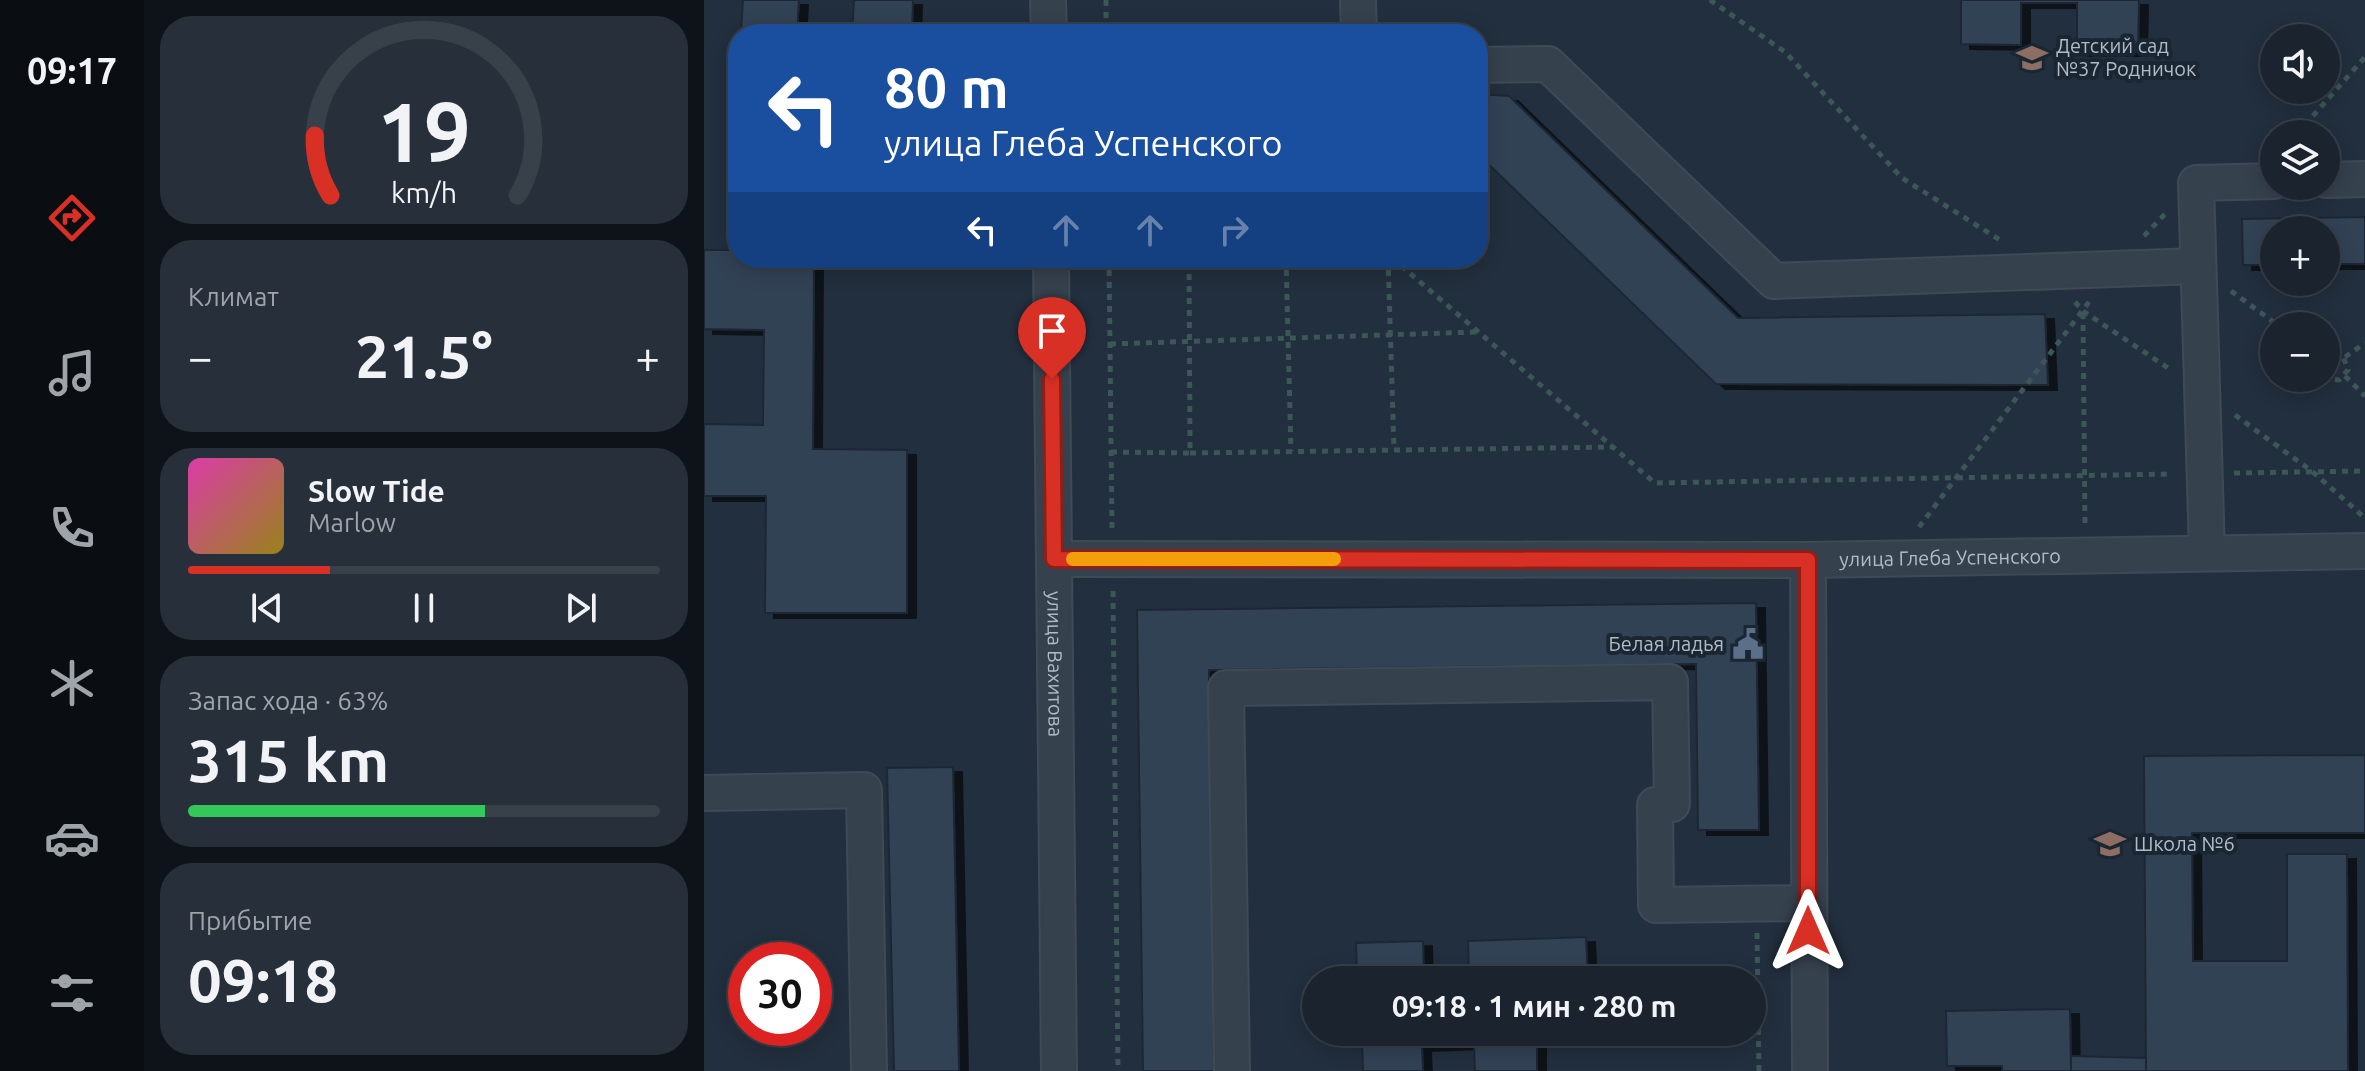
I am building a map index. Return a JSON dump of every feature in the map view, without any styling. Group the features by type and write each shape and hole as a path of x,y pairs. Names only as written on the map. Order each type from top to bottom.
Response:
{"street":[{"path":"1048,0 1049,24"},
{"path":"1358,0 1359,24"},
{"path":"1488,65 1548,64 1774,281 2198,266"},
{"path":"2340,180 2365,179"},
{"path":"2207,553 2196,183 2260,181"},
{"name":"улица Вахитова","path":"1051,268 1059,1071"},
{"name":"улица Глеба Успенского","path":"1054,559 1808,560 2365,551"},
{"path":"1808,560 1810,1071"},
{"path":"1232,1071 1226,688 1670,682 1672,804 1655,805 1656,905 1808,903"},
{"path":"704,793 864,790 869,1071"}],"path":[{"path":"1106,0 1106,24"},
{"path":"2309,120 2365,57"},
{"path":"2086,556 2083,311 2095,270 2196,183"},
{"path":"2198,266 2260,312"},
{"path":"1109,268 1118,1071"},
{"path":"1189,268 1190,453"},
{"path":"1286,268 1291,451"},
{"path":"1390,268 1394,450"},
{"path":"1402,268 1655,483 2365,471"},
{"path":"1894,558 1959,478 2083,311 2095,270"},
{"path":"1110,344 1478,332"},
{"path":"2345,357 2365,343"},
{"path":"2340,353 2345,357 2348,370 2340,378"},
{"path":"2345,376 2365,396"},
{"path":"1111,452 1614,447"},
{"path":"1757,928 1759,1071"}],"building":[{"path":"743,0 799,0 798,24 742,24"},
{"path":"854,0 913,0 912,24 853,24"},
{"path":"1961,0 2139,0 2138,51 2077,51 2077,3 2021,3 2021,45 1961,44"},
{"path":"1488,95 1509,96 1738,318 2045,314 2048,385 1716,384 1488,164"},
{"path":"2340,217 2365,217 2365,264 2340,264"},
{"path":"2242,219 2260,219 2260,265 2243,265"},
{"path":"704,250 728,250 728,268 814,268 813,449 907,450 907,613 765,613 766,496 704,496 704,424 763,425 764,330 704,329"},
{"path":"1756,603 1759,830 1698,830 1696,664 1209,670 1214,1071 1143,1071 1137,610"},
{"path":"2365,755 2365,833 2192,833 2193,961 2287,961 2287,854 2347,854 2348,1071 2146,1071 2144,756"},
{"path":"953,767 959,1071 894,1071 887,768"},
{"path":"1586,937 1587,966 1469,966 1468,941"},
{"path":"1423,941 1424,966 1357,966 1356,943"},
{"path":"2070,1009 2071,1071 2002,1071 2002,1066 1947,1066 1946,1011"},
{"path":"1362,1046 1422,1046 1423,1071 1363,1071"},
{"path":"1474,1046 1537,1046 1537,1071 1475,1071"},
{"path":"2071,1056 2146,1058 2146,1071 2071,1071"}],"slow traffic":[{"path":"1073,559 1334,559"}],"place":[{"name":"Детский сад №37 Родничок","path":"2032,58"},
{"name":"Белая ладья","path":"1748,644"},
{"name":"Школа №6","path":"2110,844"}],"route":[{"path":"1052,379 1054,559 1808,560 1808,931"}]}
